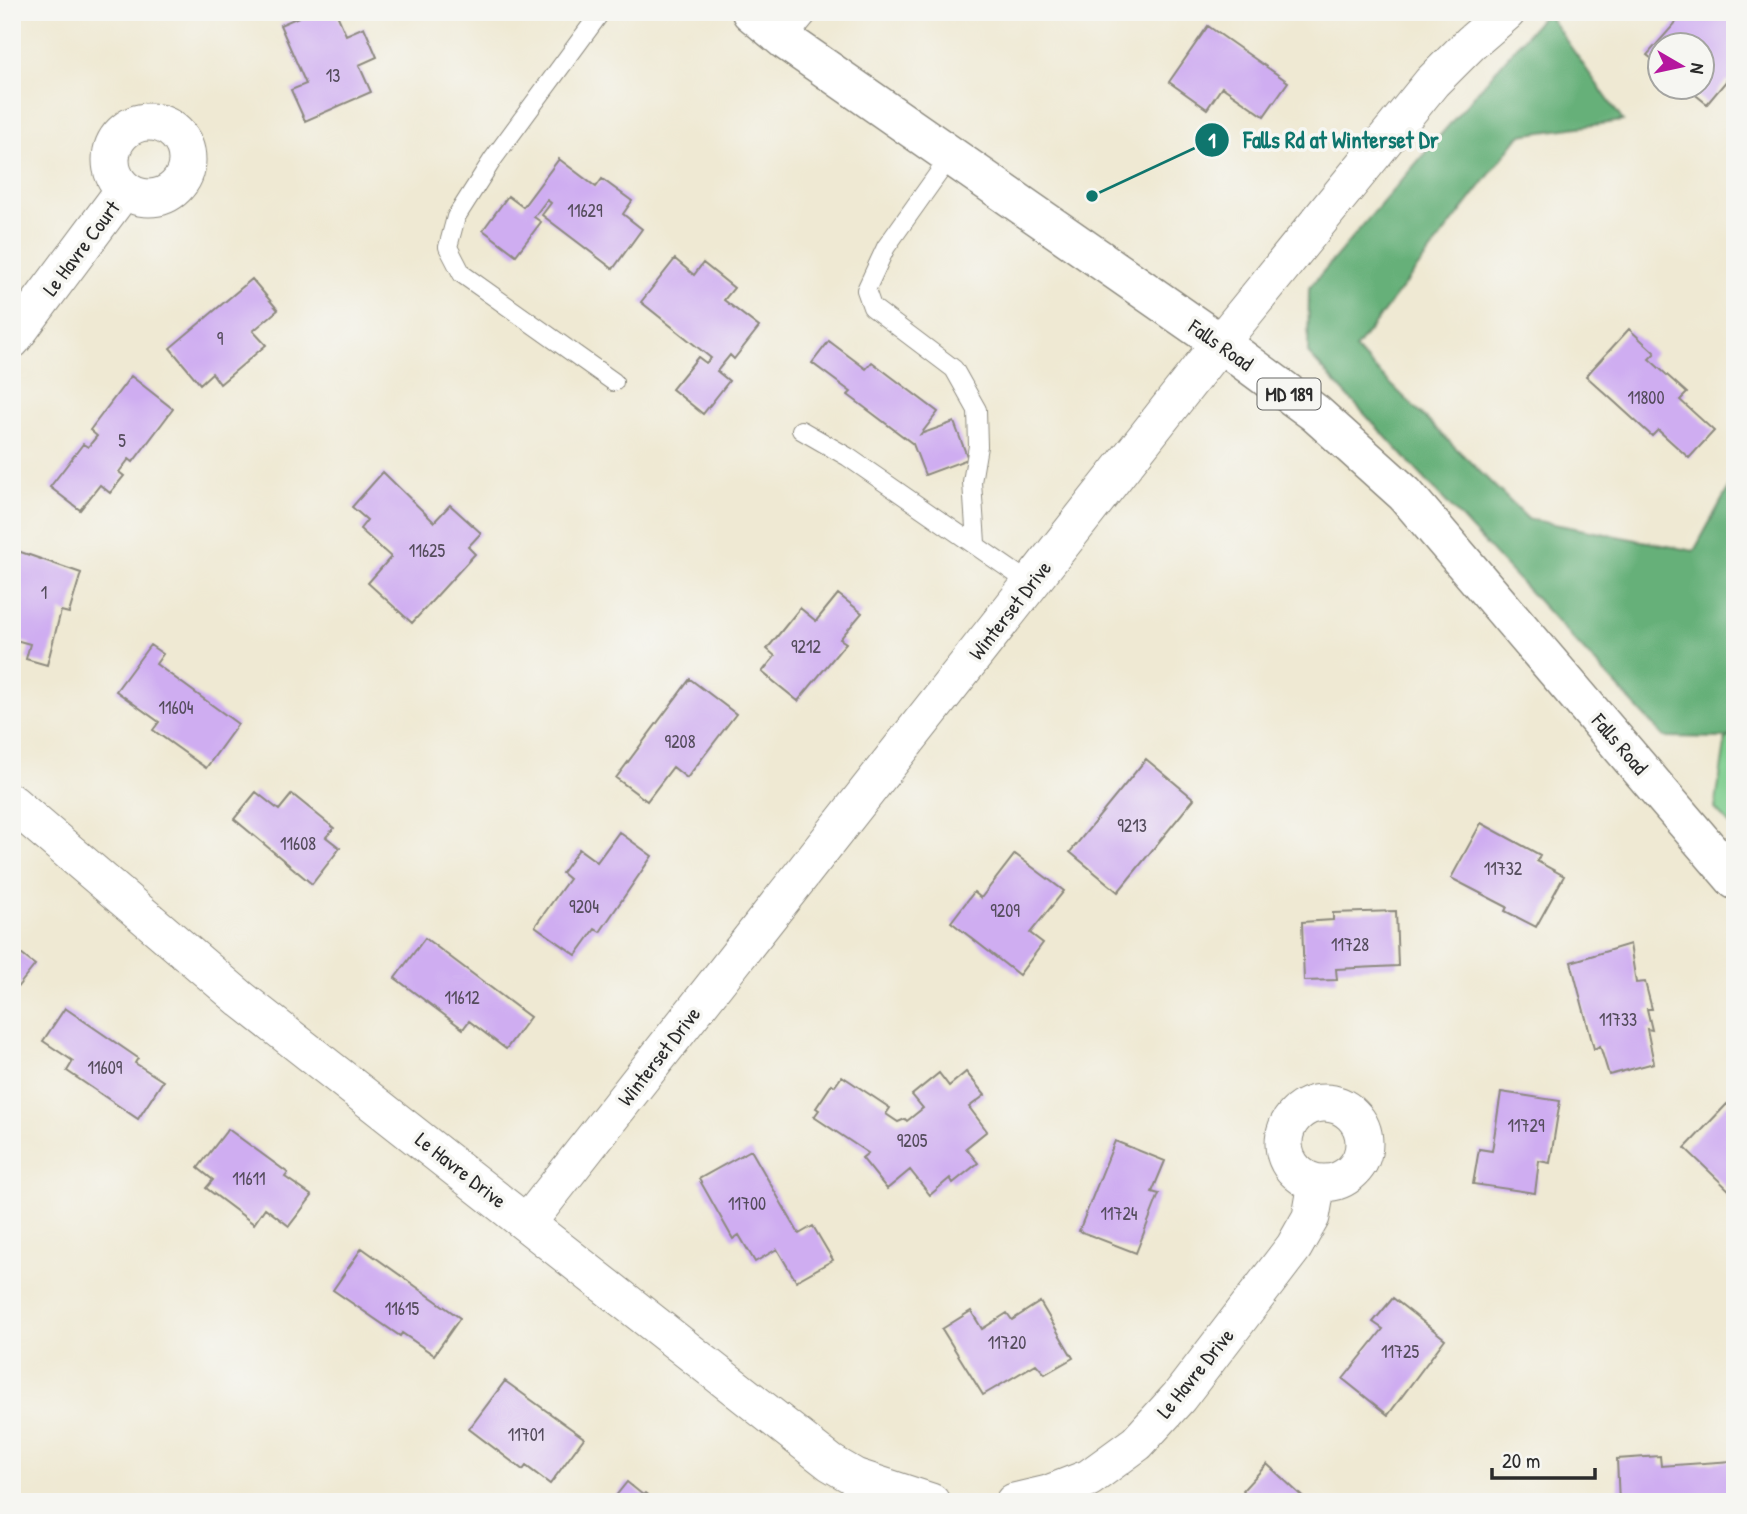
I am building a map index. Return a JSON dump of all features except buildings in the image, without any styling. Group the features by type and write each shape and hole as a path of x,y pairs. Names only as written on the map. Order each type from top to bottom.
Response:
{"main road":[{"name":"Falls Road","path":"751,12 786,41 1220,343 1315,413 1405,494 1735,880"}],"street":[{"name":"Winterset Drive","path":"528,1222 1220,343 1432,82 1507,12"},
{"name":"Le Havre Court","path":"12,340 124,190"},
{"name":"Le Havre Drive","path":"12,803 241,999 528,1222 831,1463 855,1477 931,1502"},
{"name":"Le Havre Drive","path":"1014,1502 1048,1494 1089,1478 1137,1443 1179,1397 1294,1247 1311,1217 1317,1183"}],"lane":[{"path":"601,12 486,170 456,217 448,247 462,274 614,382"},
{"path":"786,41 810,12"},
{"path":"950,157 886,247 866,290 872,307 954,369 977,410 978,446 972,482 976,543"},
{"path":"801,430 848,457 976,543 1031,584"}],"green space":[{"path":"1546,12 1623,121 1520,135 1355,349 1528,519 1694,551 1735,476 1735,734 1726,738 1664,737 1308,353 1309,288"},
{"path":"1735,734 1735,830 1715,809 1726,738"}],"place":[{"name":"Falls Rd at Winterset Dr","path":"1092,196"}]}
